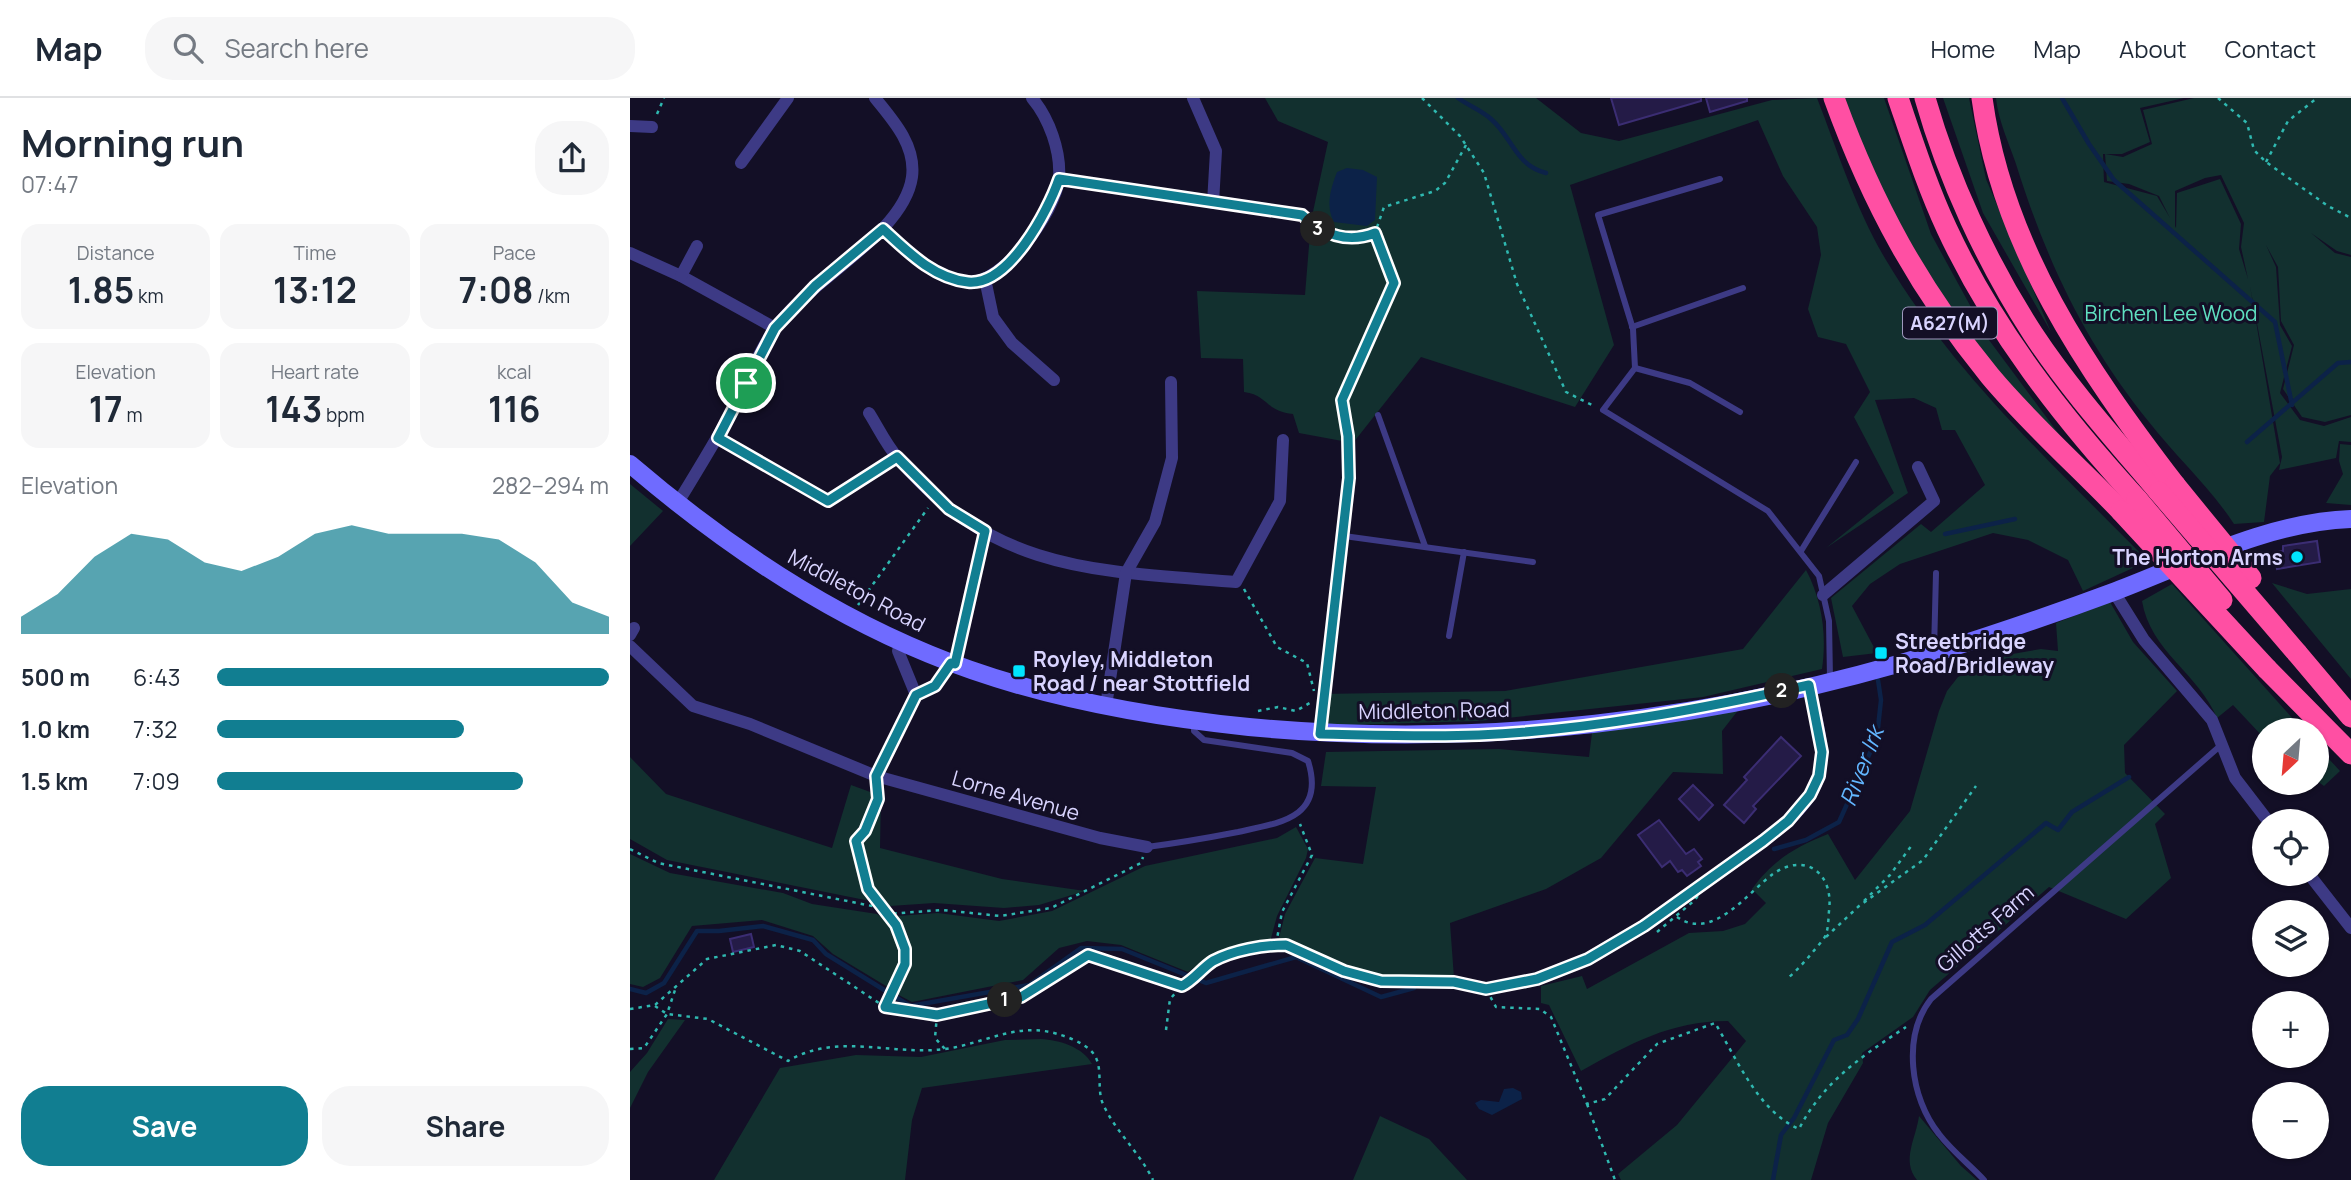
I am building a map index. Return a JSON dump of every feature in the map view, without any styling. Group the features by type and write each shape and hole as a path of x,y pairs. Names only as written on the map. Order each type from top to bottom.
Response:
{"highway":[{"name":"A627(M)","path":"1834,98 1861,171 1898,244 1936,306 1992,378 2129,505 2351,754"},
{"name":"A627(M)","path":"1898,98 1947,230 1993,314 2034,377 2129,505"},
{"name":"A627(M)","path":"1925,98 1937,140 2006,288 2034,335 2076,393 2167,489 2351,709"},
{"name":"A627(M)","path":"1982,98 1992,152 2017,231 2036,272 2090,371 2167,489"},
{"name":"A627(M)","path":"2301,649 2351,717"}],"main road":[{"name":"Middleton Road","path":"630,464 677,504 752,558 850,616 953,664 1106,706 1194,721 1320,734 1442,736 1546,730 1684,711 1834,680 1934,653 2114,592 2236,544 2351,520"}],"street":[{"path":"741,163 788,98"},
{"path":"677,504 718,438 775,328 815,286 883,229 900,210 912,177 911,150 893,120 875,98"},
{"path":"883,229 925,267 968,282 985,279 1026,246 1051,200 1059,179 1054,136 1032,98"},
{"path":"1193,98 1216,151 1213,203"},
{"path":"630,126 653,127"},
{"path":"1059,179 1302,215"},
{"path":"681,276 696,246"},
{"path":"630,253 681,276 775,328"},
{"path":"985,279 993,317 1012,343 1054,380"},
{"path":"1106,706 1126,573 1156,523 1172,458 1171,382"},
{"path":"869,412 897,457 949,509 1013,548 1052,561 1126,573 1236,582 1280,501 1283,440"},
{"path":"718,438 828,501 897,457"},
{"path":"1823,595 1934,501 1919,467"},
{"path":"2114,592 2144,640 2211,720 2235,778 2259,809"},
{"path":"901,642 898,651 916,695"},
{"name":"Lorne Avenue","path":"630,646 693,706 750,724 876,776 1100,838 1147,847"},
{"path":"876,776 916,695 935,686 953,664"},
{"path":"1736,860 1788,821 1810,795 1819,776 1822,752 1809,685"},
{"path":"2318,886 2351,929"}],"lane":[{"path":"1720,179 1598,215 1632,327 1635,368 1603,410 1768,511 1819,576 1829,621 1834,680"},
{"path":"1632,327 1743,288"},
{"path":"1635,368 1690,383 1740,412"},
{"path":"1378,415 1425,546"},
{"path":"1801,551 1856,462"},
{"path":"1320,734 1344,536 1533,562"},
{"path":"1449,636 1464,552"},
{"path":"1934,653 1936,573"},
{"path":"1147,847 1189,843 1273,826 1296,815 1311,792 1308,761 1292,753 1204,740 1194,731 1194,721"},
{"name":"Gillotts Farm","path":"1984,1180 1937,1133 1919,1093 1912,1062 1917,1021 1931,999 2220,746"}],"path":[{"path":"1422,98 1466,145 1484,173 1517,284 1566,392 1603,410"},
{"path":"2218,98 2247,123 2254,150 2266,162 2328,206 2351,218"},
{"path":"2266,162 2288,121 2317,98"},
{"path":"1344,536 1348,450 1342,400 1394,283 1375,233 1384,207 1436,191 1445,183 1466,145"},
{"path":"1302,215 1320,231 1336,236 1375,233"},
{"path":"850,616 936,496"},
{"path":"953,664 985,531"},
{"path":"1236,582 1247,592 1277,647 1307,663 1315,693 1314,700 1303,709 1291,711 1278,706 1253,713 1251,727"},
{"path":"876,776 878,799 865,831 856,841 868,889 896,925 905,949 905,964 886,1004"},
{"path":"1859,906 1923,860 1976,786"},
{"path":"1276,945 1282,912 1312,855 1296,815"},
{"path":"1789,978 1826,937 1890,875 1912,845"},
{"path":"630,849 658,863 765,883 820,898 877,907 887,914 942,910 1000,916 1051,908 1141,863 1147,847"},
{"path":"1166,1030 1170,999 1211,962 1231,953 1276,945 1286,945 1344,971 1381,981 1454,982 1486,989 1537,979 1588,959 1644,926 1736,860"},
{"path":"1677,917 1695,923 1714,920 1738,906 1774,873 1803,864 1815,867 1824,876 1831,898 1826,937"},
{"path":"1657,932 1695,900 1710,878"},
{"path":"630,1009 654,1006 707,959 776,945 800,951 886,1004 937,1015 1021,997 1088,955 1182,986"},
{"path":"630,1049 644,1048 667,1014 676,987"},
{"path":"1486,989 1496,1007 1540,1009 1551,1017 1615,1180"},
{"path":"654,1006 667,1014 708,1020 788,1060 808,1048 945,1049 981,1038 1042,1030 1066,1037 1092,1052 1098,1068 1098,1090 1103,1106 1153,1180"},
{"path":"937,1015 935,1038 945,1049"},
{"path":"1587,1104 1605,1100 1657,1044 1715,1023 1755,1090 1785,1123 1799,1129 1812,1104 1840,1072 1917,1021"}],"green space":[{"path":"1265,98 1536,98 1581,133 1619,141 1772,100 1817,98 1875,241 1913,302 1943,343 2008,418 2148,561 2083,591 2068,560 2028,540 1993,533 1900,564 1870,584 1852,606 1877,653 1843,657 1831,598 1921,524 1931,532 1985,485 1955,430 1942,430 1936,408 1914,398 1875,400 1908,493 1826,548 1894,493 1854,417 1870,392 1846,344 1818,337 1808,309 1821,255 1817,227 1783,176 1758,120 1570,185 1614,345 1575,407 1421,357 1353,443 1299,433 1293,414 1277,410 1258,396 1244,392 1243,359 1201,358 1197,291 1305,295 1311,221 1328,142 1278,121"},
{"path":"1841,98 1884,98 1931,234 1989,340 2070,449 1957,324 1919,269 1886,205"},
{"path":"1943,98 1969,98 1986,179 2051,332 1983,213"},
{"name":"Birchen Lee Wood","path":"1996,98 2184,98 2140,108 2150,142 2122,154 2105,154 2123,157 2152,144 2143,110 2194,98 2351,98 2351,255 2337,251 2311,233 2335,253 2351,257 2351,415 2325,422 2302,417 2283,389 2294,345 2281,321 2278,267 2266,245 2276,267 2280,325 2292,346 2280,393 2300,420 2324,426 2351,417 2351,442 2339,441 2336,458 2279,470 2282,457 2250,286 2280,463 2270,476 2264,522 2234,524 2149,422 2105,362 2070,299 2040,234","holes":["2103,154 2107,181 2129,184 2159,196 2170,218 2157,196 2104,182","2221,175 2244,223 2241,247 2248,279 2239,249 2241,224 2220,179 2177,193 2176,228 2175,191 2205,178"]},
{"path":"2340,444 2351,445 2351,505 2326,503 2343,474 2339,461"},
{"path":"630,484 663,511 630,546"},
{"path":"1806,570 1816,593 1822,618 1822,669 1703,697 1478,721 1317,726 1321,694 1505,691 1743,649"},
{"path":"2272,583 2307,594 2351,589 2351,679"},
{"path":"2172,584 2292,718 2252,718 2252,725 2233,705 2217,718 2199,688 2155,634 2142,601"},
{"path":"2110,602 2133,642 2177,691 2124,745 2125,773 2165,814 2155,824 2171,878 2126,919 2049,887 1930,990 1913,1017 1862,1053 1863,1063 1828,1123 1811,1180 1621,1180 1618,1174 1677,1125 1746,1041 1728,1021 1687,1025 1634,1043 1581,1071 1549,1005 1541,1003 1541,986 1582,976 1587,989 1689,933 1723,931 1745,924 1766,903 1752,889 1768,870 1805,844 1828,834 1855,880 1910,811 1939,711 1947,691 1958,677 2001,656 2041,649 2058,651 2056,623"},
{"path":"1743,704 1722,731 1723,774 1673,772 1601,858 1546,889 1450,923 1454,978 1378,976 1278,942 1285,914 1315,858 1363,864 1376,787 1321,786 1326,752 1499,749 1589,757 1592,733"},
{"path":"630,757 666,794 832,848 851,785 873,793 864,820 850,839 870,901 667,860 630,839"},
{"path":"2329,759 2340,771 2329,781"},
{"path":"881,794 880,848 1002,879 1085,891 1039,905 1004,908 934,903 890,906 871,887 861,846"},
{"path":"1296,827 1308,849 1306,858 1277,916 1270,942 1227,951 1188,972 1121,945 1087,941 1059,948 1023,980 912,1002 895,993 910,955 908,937 897,916 938,913 999,921 1052,911 1145,866 1277,838"},
{"path":"630,854 670,873 783,893 812,904 877,914 891,924 902,961 891,989 833,954 813,936 762,920 692,926 660,978 643,987 630,984"},
{"path":"668,1019 685,1020 648,1072 630,1108 630,1072 647,1053"},
{"path":"1041,1039 1070,1046 1083,1053 1092,1064 922,1088 912,1120 905,1180 714,1180 780,1068 856,1055 921,1057 1005,1040"},
{"path":"1380,1116 1429,1139 1467,1180 1353,1180"},
{"path":"1919,1116 1961,1166 1977,1180 1917,1180 1912,1172 1910,1157"}],"water":[{"path":"1347,168 1363,170 1377,177 1375,220 1367,226 1334,222 1331,216 1329,203 1337,172"},
{"path":"1513,1088 1521,1092 1522,1099 1492,1115 1479,1109 1475,1103 1481,1100 1499,1102 1504,1089"}],"building":[{"path":"1611,98 1701,98 1701,101 1619,125"},
{"path":"1706,98 1747,98 1747,101 1710,112"},
{"name":"The Horton Arms","path":"2317,541 2320,562 2277,569 2274,552 2283,551 2283,546"},
{"path":"1781,737 1801,756 1753,806 1756,809 1744,823 1724,805 1747,780 1744,777"},
{"path":"1693,785 1713,805 1699,820 1679,799"},
{"path":"1659,820 1686,854 1694,849 1702,859 1698,862 1701,866 1687,876 1682,870 1678,872 1670,861 1662,867 1638,835"},
{"path":"751,934 754,947 733,952 730,939"}],"waterway":[{"path":"1458,98 1491,119 1527,164 1546,173"},
{"path":"2062,98 2114,180 2275,322 2292,405"},
{"name":"River Irk","path":"2247,442 2338,363 2351,362"},
{"name":"River Irk","path":"1945,534 2015,519"},
{"name":"River Irk","path":"1774,849 1806,840 1839,822 1877,737 1881,700 1878,680"},
{"path":"1773,1180 1781,1135 1794,1118 1834,1040 1847,1035 1858,1019 1892,942 1925,925 2046,823 2058,830 2072,812 2129,777"},
{"name":"River Irk","path":"630,989 646,993 664,983 697,931 763,926 813,940 826,954 910,1006 1029,985 1081,948 1122,949 1206,983 1296,957 1381,997 1414,988"}],"place":[{"name":"The Horton Arms","path":"2297,557"},
{"name":"Streetbridge Road/Bridleway","path":"1881,653"},
{"name":"Royley, Middleton Road / near Stottfield","path":"1019,671"}],"route":[{"path":"1059,179 1302,215 1320,231 1336,236 1356,237 1375,233 1394,283 1342,400 1348,436 1349,478 1320,734 1442,736 1559,729 1684,711 1809,685 1822,752 1819,776 1810,795 1788,821 1763,841 1644,926 1588,959 1537,979 1486,989 1454,982 1381,981 1344,971 1286,945 1276,945 1231,953 1211,962 1182,986 1088,955 1021,997 937,1015 885,1007 905,964 905,949 896,925 868,889 856,841 865,831 878,799 876,776 916,695 935,686 951,663 955,664 985,531 949,509 897,457 828,501 718,438 746,383 775,328 815,286 883,229 925,267 968,282 985,279 1026,246 1051,200 1059,179"}]}
